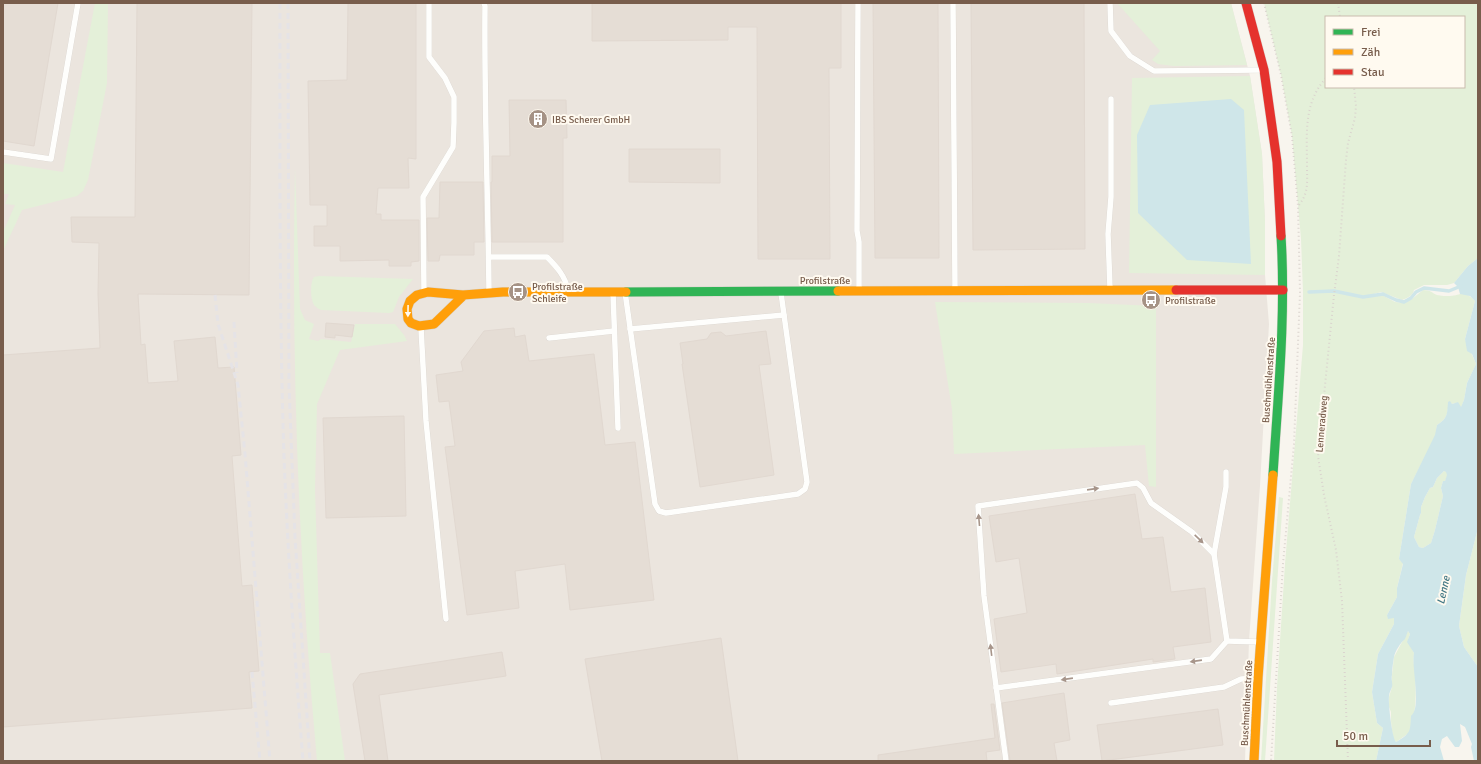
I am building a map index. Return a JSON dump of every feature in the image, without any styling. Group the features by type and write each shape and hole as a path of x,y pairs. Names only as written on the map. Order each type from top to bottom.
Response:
{"street":[{"name":"Buschmühlenstraße","path":"1246,3 1264,70 1277,162 1283,290 1280,366 1260,642 1254,761"},
{"name":"Profilstraße","path":"424,293 446,292 464,295 489,292 1283,290"},
{"path":"424,293 412,298 408,304 407,310 407,316 411,322 416,326 421,327 429,327 434,324 464,295"}],"lane":[{"path":"3,152 51,159 78,3"},
{"path":"424,293 423,197 453,147 454,123 454,97 445,78 429,56 429,3"},
{"path":"484,3 484,82 487,132 489,292"},
{"path":"858,3 857,231 859,242 859,291"},
{"path":"953,3 956,291"},
{"path":"1110,3 1111,31 1130,56 1154,71 1264,70"},
{"path":"1110,291 1108,234 1111,99"},
{"path":"489,257 546,257 556,265 566,279 569,292"},
{"path":"625,292 656,504 659,511 666,513 798,494 805,489 807,482 781,291"},
{"path":"612,292 618,428"},
{"path":"630,329 784,315"},
{"path":"421,327 426,421 446,619"},
{"path":"549,338 614,331"},
{"path":"1226,472 1226,487 1214,554 1227,641"},
{"path":"1006,761 984,596 978,506 1137,483 1143,488 1151,503 1192,532 1214,554"},
{"path":"1227,641 1260,642"},
{"path":"996,688 1211,659 1227,641"},
{"path":"1111,703 1224,687 1241,679 1258,678"}],"path":[{"path":"1338,3 1340,16"},
{"path":"1298,206 1304,198 1307,186 1308,121 1310,106 1318,87 1325,79"},
{"name":"Lenneradweg","path":"1348,761 1342,601 1336,550 1324,495 1318,456 1339,256 1348,149 1355,118 1356,106 1354,88"},
{"path":"1271,761 1283,564 1294,444 1300,293"}],"shaded area":[{"path":"3,3 1231,3 1250,76 1262,154 1265,222 1265,275 1269,324 1260,486 1249,641 1245,761 3,761"}],"green space":[{"path":"95,3 108,3 107,83 88,180 83,191 77,196 22,210 3,251 3,232 15,205 5,204 9,194 3,194 3,163 63,172"},
{"path":"1117,3 1231,3 1247,65 1174,66 1158,64 1152,60 1160,51"},
{"path":"1264,3 1478,3 1478,258 1468,266 1454,283 1447,285 1424,285 1414,290 1408,298 1402,300 1381,292 1367,296 1382,295 1395,302 1404,303 1412,299 1423,290 1428,290 1442,296 1465,294 1475,301 1465,339 1476,364 1467,383 1464,400 1461,408 1455,403 1452,404 1449,402 1446,415 1437,425 1436,435 1411,484 1399,559 1403,563 1397,588 1397,597 1387,615 1394,618 1394,624 1378,654 1372,692 1377,723 1383,728 1376,761 1274,761 1285,564 1303,345 1301,239 1292,136 1281,75"},
{"path":"1250,76 1262,154 1265,222 1265,275 1129,273 1132,78"},
{"path":"295,169 300,309 305,320 314,324 309,339 318,341 321,339 351,342 355,324 395,324 407,341 340,350 317,404 315,489 320,653 330,653 345,761 317,761 305,613 295,391"},
{"path":"314,277 413,279 399,297 393,312 389,313 321,310 313,304 311,292"},
{"path":"935,302 1088,303 1156,306 1156,487 1149,486 1145,445 954,454 952,409"},
{"path":"1444,471 1447,472 1448,475 1445,481 1443,481 1441,488 1443,496 1431,543 1423,548 1419,547 1414,537 1421,513 1421,507 1430,488 1433,487 1437,478"},
{"path":"1279,497 1283,498 1265,761 1261,761 1272,581"},
{"path":"1478,528 1478,667 1464,647 1459,626 1466,575"},
{"path":"1408,631 1410,634 1410,646 1414,653 1416,687 1415,711 1409,733 1396,742 1393,739 1389,697 1392,687 1394,657"}],"water":[{"path":"1231,99 1244,110 1251,264 1187,260 1138,213 1137,135 1150,105"},
{"name":"Lenne","path":"1478,258 1478,528 1466,575 1459,626 1464,647 1478,667 1478,761 1474,761 1471,747 1472,744 1465,727 1460,724 1462,741 1459,747 1455,747 1447,736 1442,739 1440,747 1444,761 1376,761 1383,728 1377,723 1372,692 1378,654 1394,624 1394,618 1388,619 1387,615 1397,597 1397,588 1403,564 1399,559 1411,484 1435,435 1437,425 1446,415 1448,402 1450,401 1452,404 1458,402 1461,407 1464,400 1467,383 1476,364 1472,354 1467,351 1465,339 1475,301 1470,296 1460,294 1458,287 1454,283 1468,266","holes":["1444,471 1447,475 1441,488 1443,496 1431,543 1423,548 1419,547 1414,537 1421,513 1421,507 1430,488 1433,487 1437,478","1408,631 1410,634 1407,642 1414,653 1413,659 1416,704 1411,716 1409,732 1396,742 1393,734 1389,695 1392,686 1392,670 1395,655"]}],"building":[{"path":"3,3 58,3 34,146 3,141"},
{"path":"137,3 252,3 249,295 138,294 141,345 145,344 148,383 178,381 174,341 215,337 218,368 234,367 241,455 232,456 242,586 252,585 259,671 249,672 252,708 3,727 3,355 100,348 98,293 99,243 72,242 71,217 135,217"},
{"path":"348,3 416,3 416,159 408,158 409,188 378,188 376,214 381,214 381,220 419,220 419,261 411,262 411,266 389,266 389,260 340,261 340,246 314,246 314,226 327,226 327,205 310,205 308,81 347,80"},
{"path":"592,3 841,3 841,68 829,68 830,259 758,259 757,27 728,27 728,40 592,41"},
{"path":"873,3 938,3 939,258 875,258"},
{"path":"971,3 1084,3 1085,249 973,250"},
{"path":"509,100 566,100 567,138 563,138 563,242 492,242 492,156 510,156"},
{"path":"629,149 720,149 720,183 629,182"},
{"path":"440,182 483,182 484,242 474,242 474,255 440,255 439,261 428,261 427,218 439,218"},
{"path":"326,323 354,325 352,337 335,335 335,338 325,337"},
{"path":"514,328 515,337 525,335 529,361 594,354 605,445 635,442 654,600 570,610 565,564 515,571 519,608 467,615 445,447 455,446 449,401 439,402 436,375 463,371 461,362 484,331"},
{"path":"766,331 771,364 759,365 774,475 700,487 680,343 707,339 711,333 721,332 726,336"},
{"path":"404,416 406,516 326,518 323,418"},
{"path":"1135,494 1142,539 1163,537 1171,592 1205,588 1211,642 1173,647 1175,659 1153,662 1153,659 1057,674 1056,664 1001,672 994,619 1027,613 1019,558 996,562 989,516"},
{"path":"721,638 738,761 602,761 585,659"},
{"path":"502,652 506,676 379,695 388,761 365,761 353,684 360,674"},
{"path":"1064,693 1070,740 1054,743 1057,761 1010,761 1002,703"},
{"path":"991,704 994,704 1000,750 986,752 987,761 878,761 878,755 995,738"},
{"path":"1218,709 1223,745 1102,761 1097,725"}],"waterway":[{"path":"1309,292 1334,291 1363,297 1383,294 1404,302 1411,298 1416,292 1424,288 1449,291 1461,286"}],"railway":[{"path":"280,3 282,400 292,609 303,761"},
{"path":"288,3 289,386 295,537 310,761"},
{"path":"215,295 218,324 238,385 270,761"},
{"path":"234,322 237,373"},
{"path":"252,672 260,761"}],"traffic: fast":[{"path":"1273,475 1282,326 1283,296 1281,236"},
{"path":"626,292 838,291"}],"traffic: slow":[{"path":"838,291 1176,290"},
{"path":"464,295 434,324 419,326 411,323 408,319 407,309 410,301 417,295 428,292 463,295 503,292 626,292"},
{"path":"1254,761 1258,678 1273,475"}],"traffic: jam":[{"path":"1246,3 1264,70 1277,162 1281,236"},
{"path":"1176,290 1283,290"}],"place":[{"name":"IBS Scherer GmbH","path":"538,119"},
{"name":"Profilstraße Schleife","path":"518,292"},
{"name":"Profilstraße","path":"1151,300"}]}
